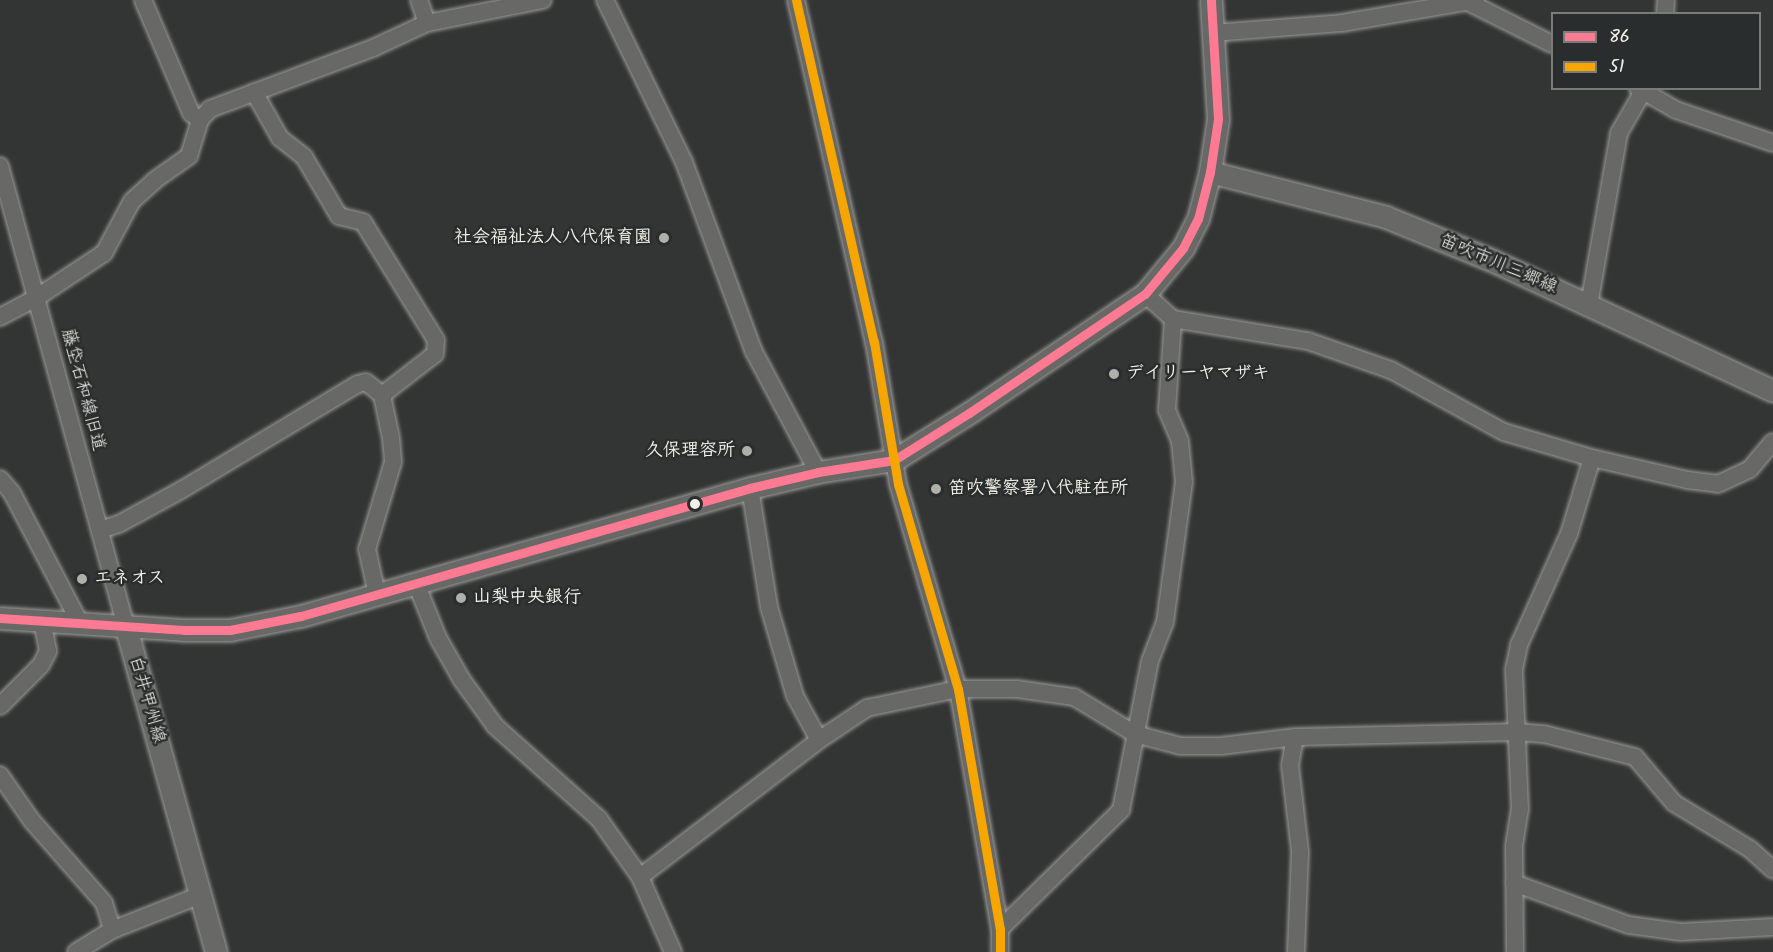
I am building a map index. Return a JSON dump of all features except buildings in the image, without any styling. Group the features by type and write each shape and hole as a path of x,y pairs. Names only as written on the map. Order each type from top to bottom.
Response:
{"main road":[{"path":"0,618 125,624 184,630 230,630 301,616 750,488 818,472 894,460 979,407 1145,294 1183,248 1198,219 1210,172 1218,119 1211,0"},
{"name":"笛吹市川三郷線","path":"1210,172 1386,217 1489,259 1773,391"},
{"name":"白井甲州線","path":"125,624 216,952"}],"street":[{"path":"143,0 191,113 200,120"},
{"path":"419,0 427,23"},
{"path":"0,317 36,298 104,254 132,201 155,180 189,156 200,120 210,109 373,48 427,23 543,0"},
{"path":"605,0 684,162 753,350 818,472"},
{"path":"796,0 874,342 898,484 958,689 1000,929 1000,952"},
{"path":"1213,33 1342,23 1472,1 1551,43"},
{"path":"1589,305 1620,133 1642,90"},
{"path":"1644,90 1676,110 1773,143"},
{"path":"254,92 280,138 304,157 339,216 363,222 436,340 435,354 382,395"},
{"name":"藤垈石和線旧道","path":"0,166 125,624"},
{"path":"1145,294 1173,319 1308,341 1391,370 1504,432 1592,458 1687,480 1719,484 1750,469 1773,442"},
{"path":"1000,929 1121,810 1150,661 1165,622 1184,482 1180,441 1167,410 1173,319"},
{"path":"100,530 119,524 183,489 358,384 366,382 382,395 392,438 393,462 367,549 377,594"},
{"path":"1515,952 1515,846 1520,809 1519,732 1514,669 1519,645 1569,534 1592,458"},
{"path":"0,479 12,493 79,621"},
{"path":"750,488 769,607 795,696 819,740"},
{"path":"416,583 438,638 462,680 495,726 599,819 640,877 673,952"},
{"path":"0,706 41,665 48,651 42,620"},
{"path":"640,877 819,740 867,708 958,689 1017,689 1074,697 1135,734 1180,746 1221,746 1294,737 1519,732 1544,734 1635,756 1674,802 1750,849 1773,870"},
{"path":"1294,737 1290,765 1300,852 1296,952"},
{"path":"0,775 32,821 104,903 112,930"},
{"path":"1514,883 1629,925 1681,932 1773,927"},
{"path":"76,952 112,930 201,895"}],"transit line":[{"name":"51","path":"796,0 874,342 898,484 958,689 1000,929 1000,952"},
{"name":"86","path":"0,618 184,630 230,630 301,616 750,488 818,472 894,460 969,413 1145,294 1183,248 1198,219 1210,172 1218,119 1211,0"}],"place":[{"name":"社会福祉法人八代保育園","path":"664,238"},
{"name":"デイリーヤマザキ","path":"1114,374"},
{"name":"久保理容所","path":"747,451"},
{"name":"笛吹警察署八代駐在所","path":"936,489"},
{"name":"エネオス","path":"82,579"},
{"name":"山梨中央銀行","path":"461,598"}]}
